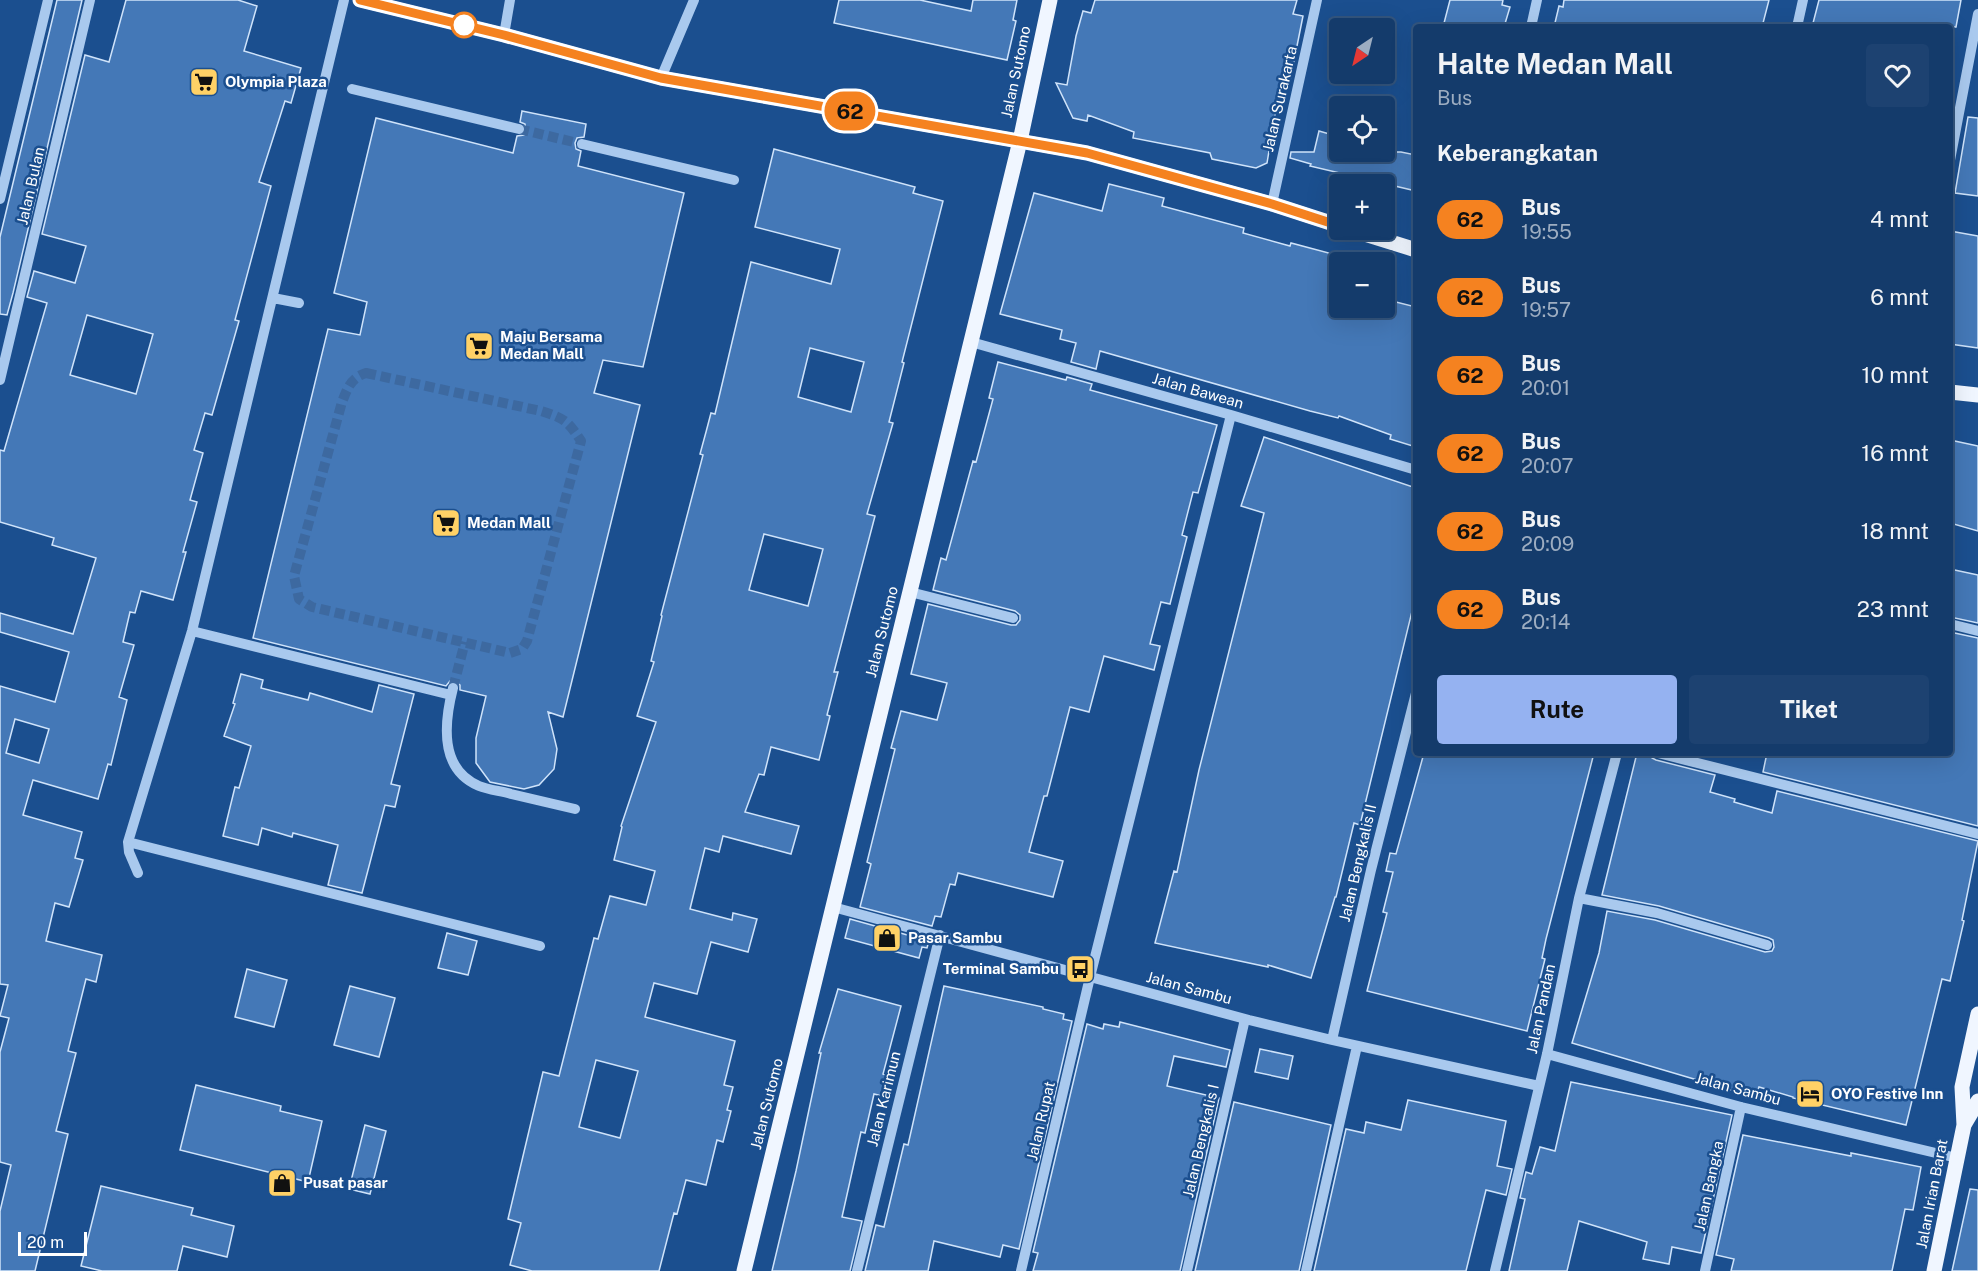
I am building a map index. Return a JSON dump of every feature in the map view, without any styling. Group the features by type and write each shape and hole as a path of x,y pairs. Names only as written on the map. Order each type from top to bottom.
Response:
{"main road":[{"path":"360,0 504,35 661,78 1087,153 1272,204 1329,222"},
{"name":"Jalan Sutomo","path":"744,1271 1020,141 1050,0"},
{"path":"1384,240 1413,249"},
{"path":"1953,392 1978,395"},
{"name":"Jalan Irian Barat","path":"1934,1271 1964,1125 1962,1087 1978,1014"},
{"name":"Jalan Irian Barat","path":"1964,1125 1978,1101"}],"street":[{"name":"Jalan Bulan","path":"0,199 48,0"},
{"name":"Jalan Bulan","path":"0,380 90,0"},
{"path":"138,873 129,852 128,842 192,631 344,0"},
{"path":"504,35 510,0"},
{"path":"661,78 694,0"},
{"name":"Jalan Surakarta","path":"1272,204 1317,0"},
{"path":"1532,24 1537,0"},
{"path":"1798,24 1803,0"},
{"path":"1953,144 1978,14"},
{"path":"352,89 519,129"},
{"path":"582,144 734,180"},
{"path":"273,298 299,303"},
{"name":"Jalan Bawean","path":"971,342 1413,469"},
{"name":"Jalan Rupat","path":"1020,1271 1090,977 1231,415"},
{"path":"910,592 1013,618"},
{"path":"1953,625 1978,631"},
{"path":"192,631 452,692 446,743 452,761 464,776 479,786 575,809"},
{"name":"Jalan Bengkalis II","path":"1332,1040 1371,870 1413,705"},
{"name":"Jalan Pandan","path":"1495,1271 1547,1054 1579,898 1616,756"},
{"path":"1670,756 1978,834"},
{"path":"128,842 540,946"},
{"path":"1579,898 1657,913 1767,945"},
{"name":"Jalan Sambu","path":"833,907 1245,1018 1357,1046 1539,1086"},
{"name":"Jalan Karimun","path":"857,1271 940,935"},
{"name":"Jalan Bengkalis I","path":"1187,1271 1245,1018"},
{"path":"1306,1271 1357,1046"},
{"name":"Jalan Sambu","path":"1547,1054 1741,1107 1957,1158"},
{"name":"Jalan Bangka","path":"1705,1271 1741,1107"}],"building":[{"path":"57,0 82,0 13,293 7,315 0,314 0,237"},
{"path":"126,0 238,0 257,6 244,51 301,68 291,103 285,101 259,182 271,186 235,320 239,321 212,415 205,413 194,450 203,453 190,500 197,502 173,600 141,591 135,613 130,612 123,642 134,645 119,697 127,700 111,765 108,764 98,799 33,780 23,815 82,832 75,858 83,860 69,907 55,903 46,941 102,955 96,982 86,979 68,1051 76,1053 56,1131 68,1134 35,1271 0,1271 0,1211 11,1165 0,1162 0,1052 9,1018 0,1016 8,985 0,984 0,686 55,702 69,652 0,632 0,613 73,634 96,558 52,545 54,538 0,522 0,450 4,451 47,303 27,297 34,271 75,283 86,246 42,234 85,55 109,62","holes":["87,315 153,334 136,394 70,375","15,719 49,729 39,763 6,753"]},
{"path":"839,0 920,0 971,11 973,0 1017,0 1013,20 1016,21 1007,60 834,23"},
{"path":"1095,0 1297,0 1293,14 1303,16 1289,86 1280,85 1267,163 1256,168 1212,159 1210,153 1133,138 1134,132 1088,115 1087,121 1073,118 1056,83 1067,85 1083,11 1091,13"},
{"path":"1450,0 1503,0 1502,5 1510,7 1505,24 1444,24"},
{"path":"1564,0 1769,0 1763,24 1555,24 1559,6 1563,7"},
{"path":"1819,0 1961,0 1956,27 1953,27 1953,24 1813,24"},
{"name":"Medan Mall","path":"522,111 586,124 584,137 577,138 575,143 576,149 581,151 578,166 684,193 643,367 603,360 594,393 640,405 563,717 548,712 557,749 554,769 539,785 524,789 490,782 476,763 476,738 486,696 460,690 460,685 455,681 450,681 446,686 253,638 328,329 360,335 367,302 334,293 376,118 513,153 517,136 524,135 526,130 525,124 520,122"},
{"path":"1968,117 1978,118 1978,196 1955,193"},
{"path":"1319,131 1329,134 1329,162 1395,162 1395,152 1413,154 1413,190 1395,186 1395,174 1344,174 1310,166 1311,164 1290,158 1291,152 1314,152"},
{"path":"774,149 915,187 913,193 943,201 902,362 904,363 889,422 893,423 867,514 875,516 834,672 838,672 819,760 771,747 764,775 759,774 745,812 799,826 791,854 723,836 719,852 705,848 690,909 732,920 733,913 757,919 748,952 711,942 697,994 654,983 645,1017 735,1041 724,1085 733,1087 727,1110 731,1111 723,1142 717,1140 706,1185 686,1180 677,1214 674,1213 659,1271 532,1271 510,1265 521,1223 508,1219 543,1072 559,1076 594,938 598,939 610,896 646,905 655,871 614,860 621,826 656,722 637,716 654,662 651,661 661,615 703,455 700,454 711,413 715,414 751,262 831,284 840,249 755,227","holes":["810,348 864,362 851,412 798,397","764,534 823,549 808,606 749,590","596,1060 638,1071 620,1138 579,1127"]},
{"path":"1109,184 1164,198 1162,206 1244,228 1243,233 1290,246 1291,243 1329,253 1329,318 1395,318 1395,302 1413,306 1413,446 1390,439 1391,435 1339,416 1338,418 1310,411 1100,351 1096,369 1071,362 1076,343 1060,339 1062,330 1000,314 1034,193 1102,211"},
{"path":"1953,232 1978,236 1978,348 1953,344"},
{"path":"998,362 1066,380 1067,377 1092,384 1090,390 1217,425 1198,493 1193,492 1182,535 1187,537 1170,604 1161,602 1150,644 1160,646 1154,670 1104,656 1089,712 1070,707 1047,796 1044,796 1029,852 1063,861 1053,897 958,873 955,885 950,884 941,917 935,916 932,926 860,907 871,864 867,862 895,749 891,748 901,711 937,720 947,683 911,674 928,604 1011,625 1016,625 1020,620 1020,615 1015,611 933,590 941,558 946,560 973,461 976,462 993,399 989,398"},
{"path":"1264,437 1413,487 1413,607 1360,825 1354,823 1336,897 1311,978 1268,965 1268,967 1155,943 1174,871 1177,872 1199,770 1264,513 1241,506"},
{"path":"1953,441 1978,446 1978,531 1953,524"},
{"path":"1953,570 1978,575 1978,623 1953,618"},
{"path":"1953,633 1978,638 1978,826 1763,772 1766,756 1953,756"},
{"path":"241,674 263,680 261,688 308,700 310,693 372,712 379,685 414,694 391,784 400,786 395,807 385,805 362,893 328,885 338,845 293,833 292,837 262,828 258,845 223,836 235,787 239,788 251,746 224,736 235,704 233,703"},
{"path":"1423,756 1593,756 1546,939 1542,958 1545,959 1527,1031 1367,991 1387,913 1383,912 1393,872 1386,871 1390,853 1396,854"},
{"path":"1636,756 1652,756 1656,760 1715,775 1710,792 1772,813 1777,791 1978,841 1962,920 1964,921 1950,981 1942,979 1906,1125 1793,1098 1759,1087 1757,1092 1739,1087 1738,1092 1572,1043 1599,953 1607,911 1655,920 1765,952 1772,951 1774,947 1773,940 1769,938 1659,906 1602,895"},
{"name":"Pasar Sambu","path":"850,919 929,941 927,948 922,947 919,958 845,938"},
{"path":"447,933 477,941 468,975 438,968"},
{"path":"247,969 287,980 274,1027 235,1017"},
{"path":"350,986 395,998 379,1057 334,1045"},
{"path":"944,986 1043,1007 1043,1009 1064,1014 1063,1019 1072,1021 1019,1249 1003,1245 1000,1257 934,1241 928,1271 865,1271 876,1225 884,1227 904,1144 908,1145"},
{"path":"838,989 901,1006 883,1074 888,1076 882,1096 874,1094 865,1133 861,1132 842,1217 862,1221 850,1271 772,1271 796,1171 821,1053 819,1053"},
{"path":"1120,1022 1230,1050 1226,1067 1174,1056 1167,1086 1219,1098 1180,1271 1033,1271 1038,1253 1033,1252 1087,1024 1103,1029 1104,1024 1119,1027"},
{"path":"1260,1049 1293,1056 1288,1079 1255,1072"},
{"path":"1571,1082 1732,1115 1701,1253 1672,1247 1669,1264 1643,1259 1647,1242 1579,1221 1567,1271 1509,1271 1525,1199 1520,1198 1526,1172 1532,1174 1540,1147 1555,1151"},
{"path":"196,1085 281,1106 280,1111 322,1121 308,1182 180,1150"},
{"path":"1408,1100 1506,1121 1497,1166 1512,1169 1506,1195 1486,1190 1466,1271 1314,1271 1346,1129 1364,1133 1366,1122 1401,1130"},
{"path":"1234,1102 1331,1125 1299,1271 1195,1271"},
{"path":"365,1125 386,1131 370,1194 349,1189"},
{"path":"1743,1135 1921,1167 1913,1210 1905,1209 1892,1271 1731,1271 1734,1259 1716,1255"},
{"path":"101,1186 193,1208 191,1215 234,1226 227,1257 183,1246 177,1271 102,1271 81,1266"},
{"path":"1970,1189 1978,1190 1978,1271 1952,1271"}],"tunnel":[{"path":"519,129 582,144"},
{"path":"366,373 541,411 565,421 581,441 527,641 522,649 510,653 312,607 299,599 294,576 342,402 351,384 366,373"},
{"path":"453,688 465,642"}],"bus line":[{"name":"62","path":"360,0 504,35 661,78 1087,153 1272,204 1329,222"}],"place":[{"name":"Olympia Plaza","path":"204,82"},
{"name":"Maju Bersama Medan Mall","path":"479,346"},
{"name":"Medan Mall","path":"446,523"},
{"name":"Pasar Sambu","path":"887,938"},
{"name":"Terminal Sambu","path":"1080,969"},
{"name":"OYO Festive Inn","path":"1810,1094"},
{"name":"Pusat pasar","path":"282,1183"}]}
